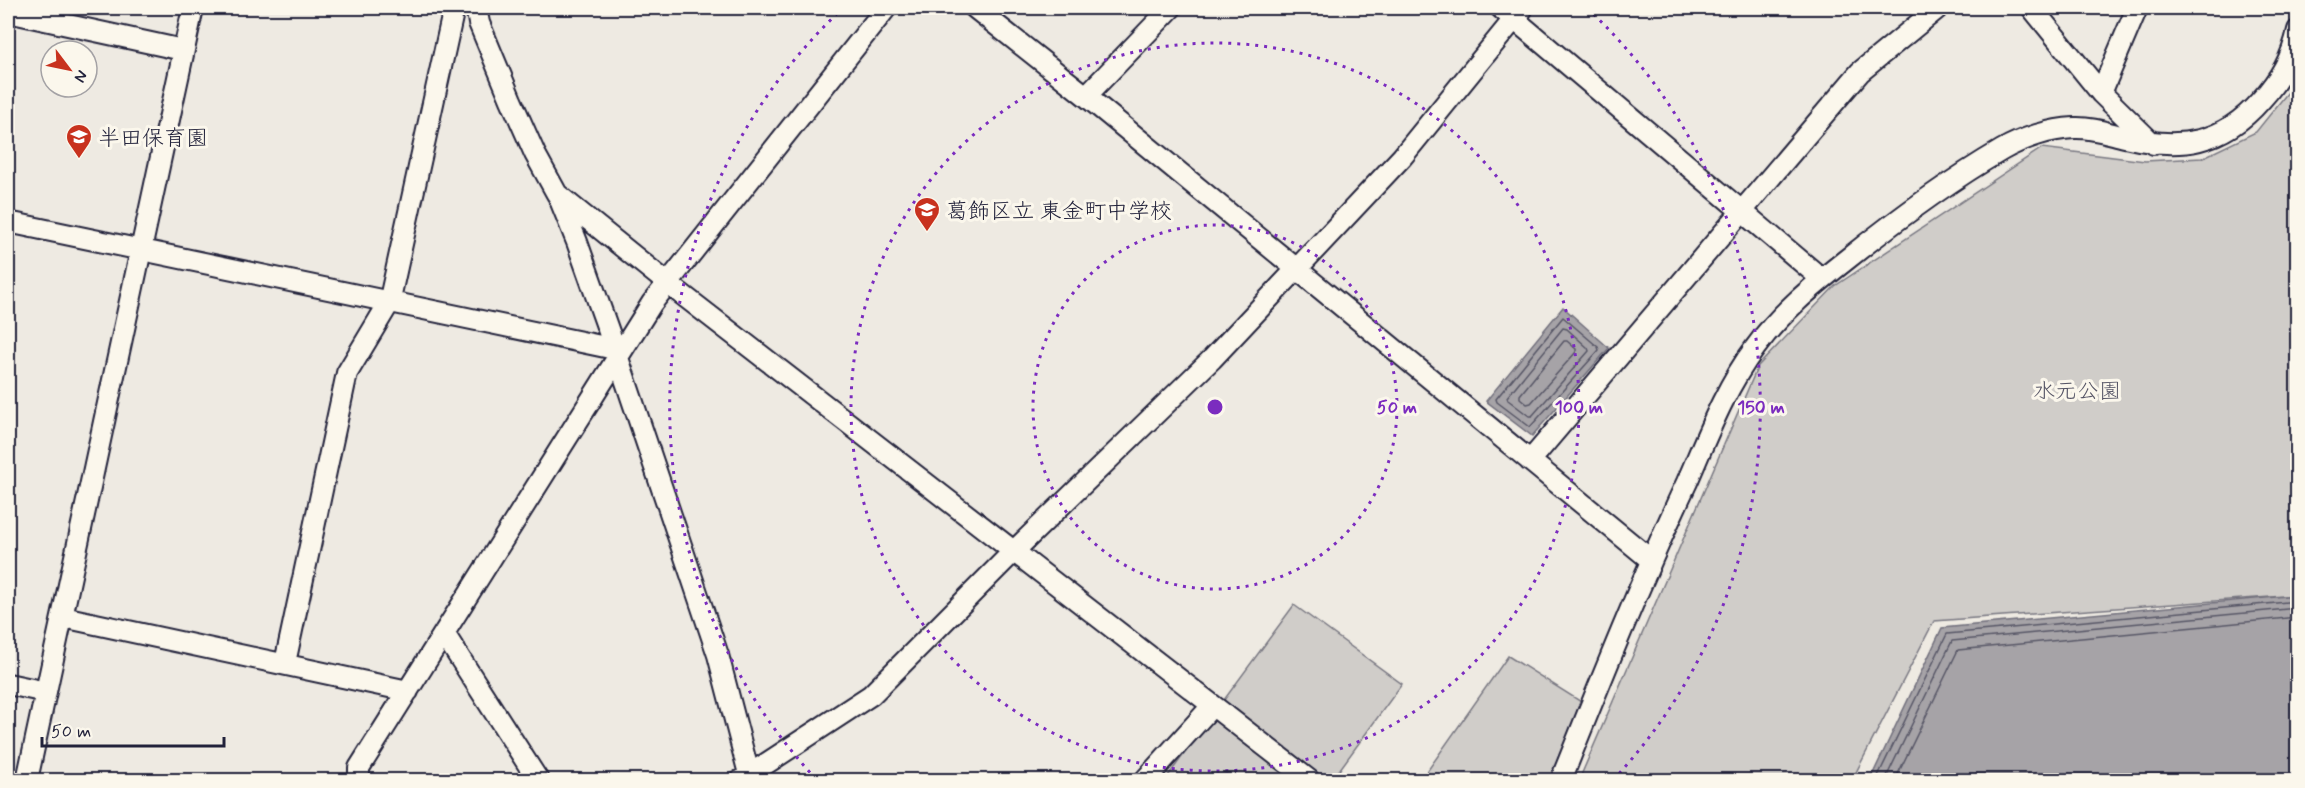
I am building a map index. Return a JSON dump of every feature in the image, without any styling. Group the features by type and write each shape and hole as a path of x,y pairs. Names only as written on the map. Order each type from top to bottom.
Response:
{"street":[{"path":"27,780 193,8"},
{"path":"285,663 347,373 389,303 454,8"},
{"path":"476,8 479,23 511,100 535,154 557,194 577,242 617,354 718,655 744,778 871,695 1014,551 1212,359 1402,157 1513,11 1822,279"},
{"path":"359,780 359,768 445,635 617,354 666,282 886,8"},
{"path":"975,8 1086,96 1651,560"},
{"path":"1086,96 1171,8"},
{"path":"1530,461 1860,72 1938,8"},
{"path":"2032,8 2101,93 2153,144"},
{"path":"2101,93 2137,8"},
{"path":"8,12 183,50"},
{"path":"1561,780 1651,560 1730,388 1755,348 1778,319 1822,279 1918,205 2004,149 2027,138 2074,128 2096,129 2153,144 2178,145 2203,140 2232,127 2252,111 2272,88 2286,66 2298,30"},
{"path":"557,194 666,282 1309,780"},
{"path":"8,222 617,354"},
{"path":"63,617 408,691"},
{"path":"445,635 538,780"},
{"path":"8,684 46,692"},
{"path":"1145,780 1212,706"}],"green space":[{"name":"水元公園","path":"2297,81 2297,595 1934,621 1852,780 1579,780 1758,366 1835,286 2042,148 2145,161 2202,158 2256,132"},
{"path":"1294,605 1402,684 1332,780 1165,780"},
{"path":"1508,656 1583,703 1552,780 1421,780"}],"water":[{"path":"1563,307 1609,348 1532,436 1486,401"},
{"path":"2297,595 2297,780 1870,780 1942,628"}],"place":[{"name":"半田保育園","path":"79,160"},
{"name":"葛飾区立 東金町中学校","path":"927,233"}]}
